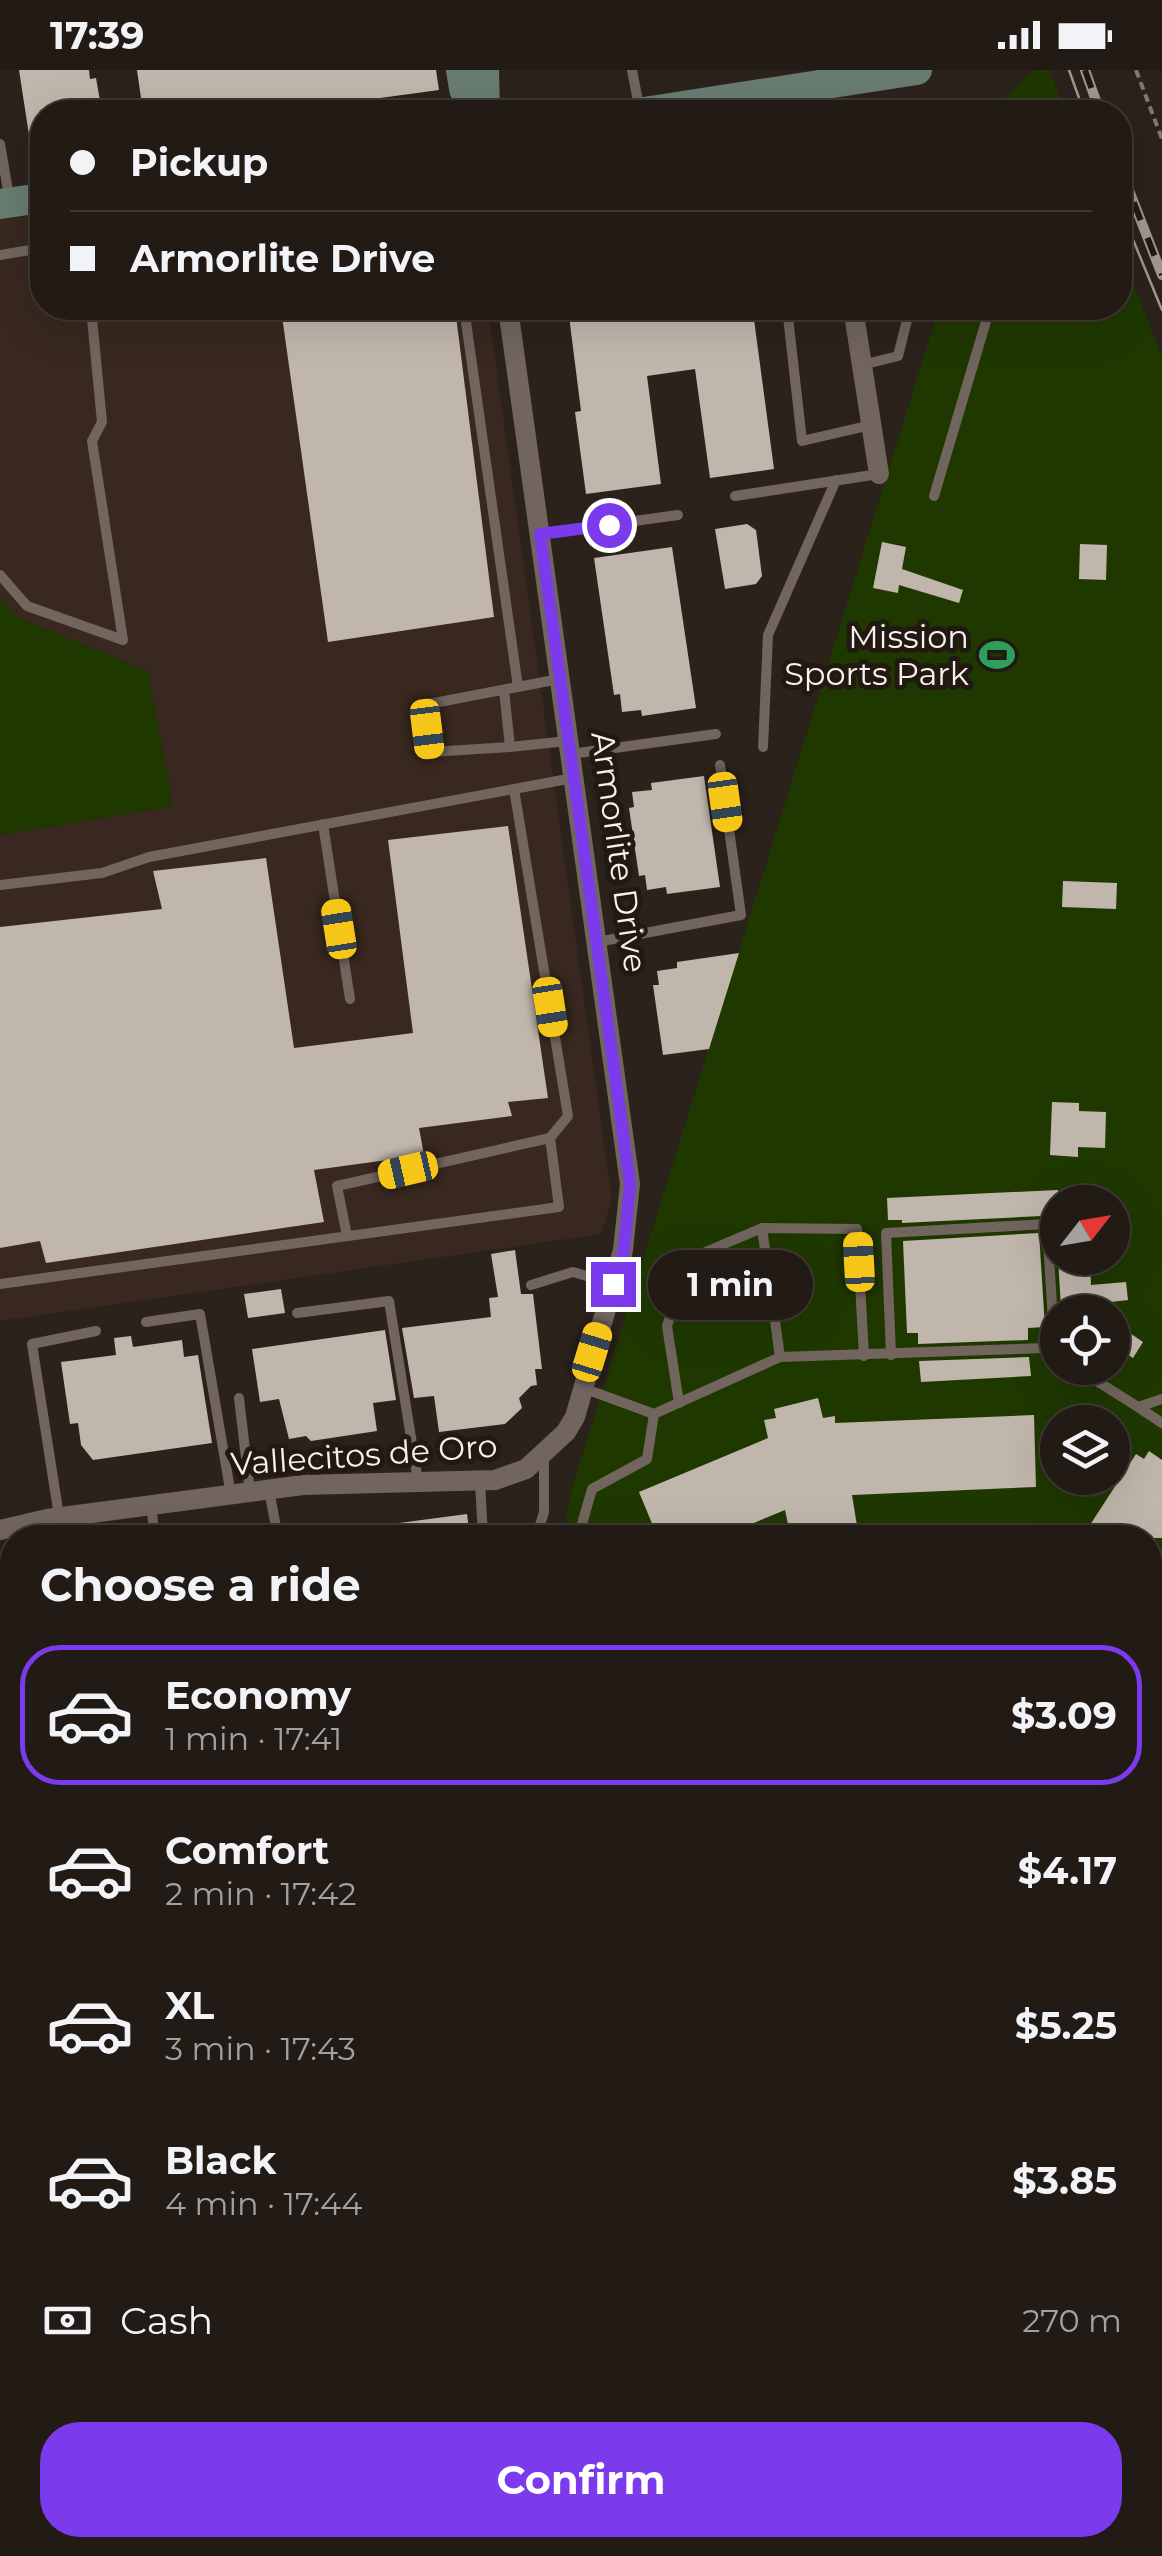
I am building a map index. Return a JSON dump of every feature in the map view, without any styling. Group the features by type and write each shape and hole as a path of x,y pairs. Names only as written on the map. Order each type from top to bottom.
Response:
{"street":[{"path":"461,70 469,100"},
{"path":"484,70 485,100"},
{"path":"708,100 765,88 826,88 917,70"},
{"path":"5,203 30,200"},
{"name":"Armorlite Drive","path":"510,320 630,1184 624,1250 579,1394"},
{"path":"855,320 878,474"},
{"name":"Vallecitos de Oro","path":"46,1525 59,1518 303,1485 495,1480 526,1469 566,1432 575,1417 579,1394"}],"lane":[{"path":"632,70 646,100"},
{"path":"0,144 5,203"},
{"path":"0,255 30,250"},
{"path":"0,575 27,606 124,640 92,441 102,422 92,320"},
{"path":"466,320 518,687"},
{"path":"788,320 802,441 871,425"},
{"path":"862,364 898,356 907,320"},
{"path":"934,496 986,320"},
{"path":"735,496 878,474"},
{"path":"763,747 768,636 836,480"},
{"path":"540,534 678,515"},
{"path":"560,678 424,705 430,752 569,748 716,734"},
{"path":"504,690 510,747"},
{"path":"596,942 741,915 720,765"},
{"path":"0,884 102,873 149,856 574,778"},
{"path":"346,1236 337,1186 550,1138 568,1116 514,789"},
{"path":"323,824 350,999"},
{"path":"0,1284 559,1207 550,1138"},
{"path":"891,1355 886,1233 1047,1224 1052,1295"},
{"path":"679,1403 668,1326 689,1260 762,1228 857,1229 864,1356"},
{"path":"762,1228 780,1357"},
{"path":"531,1285 573,1272 613,1284"},
{"path":"297,1314 389,1301 418,1482"},
{"path":"146,1322 200,1314 250,1492 270,1525"},
{"path":"59,1518 32,1344 96,1331"},
{"path":"579,1394 654,1414 780,1357 1040,1348"},
{"path":"1103,1385 1162,1423"},
{"path":"239,1398 250,1492"},
{"path":"1138,1407 1162,1399"},
{"path":"582,1525 592,1489 647,1459 654,1414"},
{"path":"540,1525 544,1512 544,1453"},
{"path":"480,1480 482,1525"},
{"path":"151,1505 153,1525"}],"path":[{"path":"1136,70 1162,139"}],"shaded area":[{"path":"30,213 30,320 490,320 612,1201 601,1234 0,1321 0,835 173,806 147,671 19,618 0,597 0,217"}],"green space":[{"path":"1034,70 1049,70 1061,100 1003,100"},
{"name":"Mission Sports Park","path":"1132,280 1162,356 1162,1525 565,1525 572,1488 935,320 1132,320"},
{"path":"0,597 19,618 148,671 173,806 0,835"}],"building":[{"path":"19,70 89,70 90,79 96,78 100,100 30,100 30,142"},
{"path":"137,70 436,70 439,90 365,100 141,100"},
{"path":"283,320 457,320 494,617 328,642"},
{"path":"570,320 754,320 774,469 710,478 695,369 647,376 661,484 586,494 575,412 581,411"},
{"path":"747,524 756,530 762,576 756,584 725,589 715,529"},
{"path":"882,542 906,547 902,569 963,590 959,603 899,585 898,593 873,588"},
{"path":"1080,544 1107,545 1106,580 1079,579"},
{"path":"672,547 696,708 642,716 641,710 622,712 620,694 614,695 594,558"},
{"path":"704,776 720,887 667,894 666,887 647,890 645,875 639,876 629,808 634,807 632,792 652,790 651,783"},
{"path":"508,826 548,1098 508,1102 512,1116 419,1128 424,1155 314,1170 324,1222 46,1263 40,1241 0,1248 0,927 162,909 153,871 266,858 294,1048 413,1033 388,840"},
{"path":"1063,881 1117,883 1116,909 1062,907"},
{"path":"739,953 709,1049 663,1055 653,985 659,985 657,971 677,968 677,962"},
{"path":"1052,1102 1079,1103 1079,1111 1106,1112 1105,1148 1078,1147 1078,1157 1050,1155"},
{"path":"1040,1191 1040,1216 902,1223 888,1220 887,1198"},
{"path":"1039,1233 1043,1295 1040,1327 1028,1328 1028,1340 918,1344 918,1333 907,1333 903,1241"},
{"path":"515,1250 521,1294 533,1294 542,1369 535,1369 537,1385 519,1398 522,1408 505,1424 439,1432 434,1396 414,1398 402,1328 491,1317 489,1298 498,1297 491,1254"},
{"path":"1059,1275 1091,1275 1091,1285 1126,1282 1127,1295 1060,1295"},
{"path":"281,1289 285,1313 248,1318 244,1294"},
{"path":"385,1330 396,1400 373,1403 377,1431 311,1441 306,1436 289,1439 279,1399 260,1402 252,1349"},
{"path":"1130,1333 1143,1342 1133,1358 1130,1356"},
{"path":"131,1336 133,1347 182,1340 184,1357 198,1355 212,1443 93,1460 81,1445 78,1423 70,1424 61,1362 116,1355 114,1338"},
{"path":"1029,1357 1031,1376 921,1382 919,1361"},
{"path":"818,1398 823,1418 835,1416 835,1423 1034,1415 1036,1487 852,1495 857,1525 788,1525 785,1510 749,1525 653,1525 639,1492 768,1438 764,1420 776,1418 774,1409"},
{"path":"1149,1451 1162,1460 1162,1525 1090,1525 1109,1495 1130,1495 1130,1463 1136,1454 1144,1459"},
{"path":"467,1514 468,1525 384,1525"}],"tram line":[{"path":"1069,70 1080,100"},
{"path":"1132,237 1162,310"}],"railway":[{"path":"1085,70 1096,100"},
{"path":"1132,198 1162,275"}],"place":[{"name":"Mission Sports Park","path":"997,655"}],"route":[{"path":"609,525 540,534 630,1184 624,1250 613,1284"}]}
